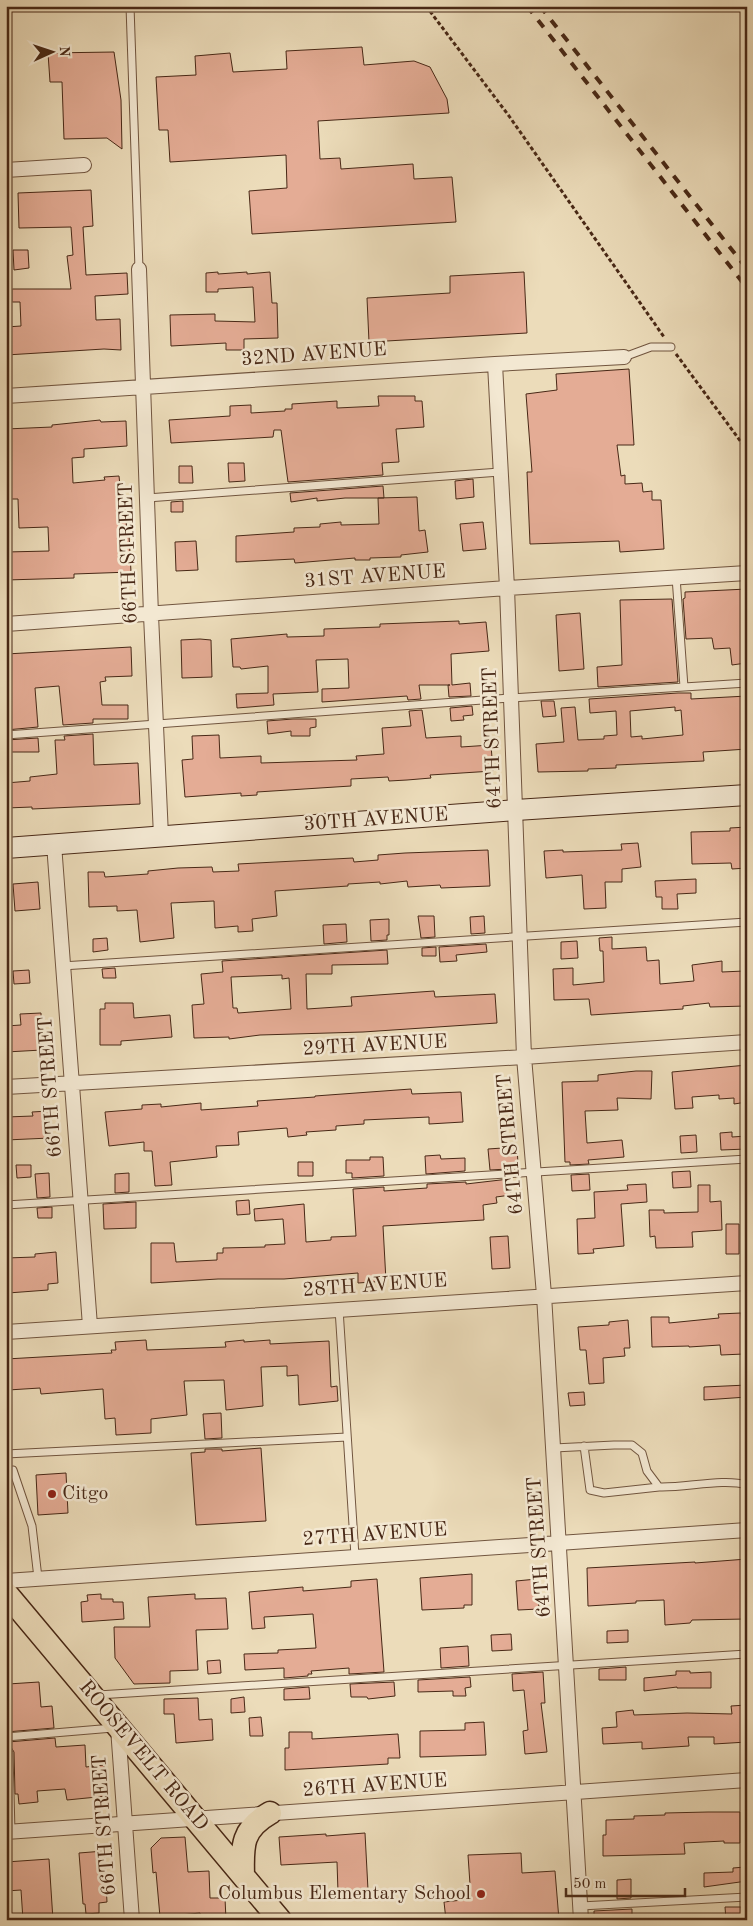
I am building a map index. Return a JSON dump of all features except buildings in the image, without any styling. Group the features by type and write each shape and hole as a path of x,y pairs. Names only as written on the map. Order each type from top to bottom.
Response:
{"main road":[{"name":"ROOSEVELT ROAD","path":"6,1593 280,1920"},
{"path":"243,1876 242,1855 248,1831 260,1819 270,1813"}],"street":[{"path":"6,170 84,165"},
{"name":"66TH STREET","path":"139,269 161,836"},
{"name":"32ND AVENUE","path":"6,396 624,357"},
{"name":"64TH STREET","path":"494,364 516,810 524,1057 544,1295 581,1913"},
{"name":"31ST AVENUE","path":"6,624 506,588 747,573"},
{"name":"30TH AVENUE","path":"6,848 516,810 747,795"},
{"name":"66TH STREET","path":"54,844 90,1326"},
{"name":"29TH AVENUE","path":"6,1087 747,1042"},
{"name":"28TH AVENUE","path":"6,1332 747,1282"},
{"name":"27TH AVENUE","path":"6,1581 747,1530"},
{"name":"66TH STREET","path":"118,1727 132,1920"},
{"name":"26TH AVENUE","path":"8,1832 747,1780"}],"lane":[{"path":"130,6 139,269"},
{"path":"624,357 652,347 671,347"},
{"path":"147,498 500,472"},
{"path":"676,577 684,687"},
{"path":"6,735 511,698 747,683"},
{"path":"62,966 747,922"},
{"path":"6,1205 747,1160"},
{"path":"339,1309 355,1556"},
{"path":"6,1454 347,1437"},
{"path":"554,1448 632,1445 642,1454 648,1471 659,1487"},
{"path":"584,1446 590,1490 604,1493 736,1482 747,1486"},
{"path":"6,1471 13,1470 32,1526 38,1578"},
{"path":"92,1696 747,1654"},
{"path":"6,1737 118,1727"},
{"path":"6,1747 9,1753 8,1832"},
{"path":"581,1913 747,1897"}],"path":[{"path":"426,6 509,116 671,347 747,450"}],"railway":[{"path":"527,6 747,288"},
{"path":"540,6 747,269"}],"place":[{"name":"Citgo","path":"52,1494"},
{"name":"Columbus Elementary School","path":"481,1894"}]}
